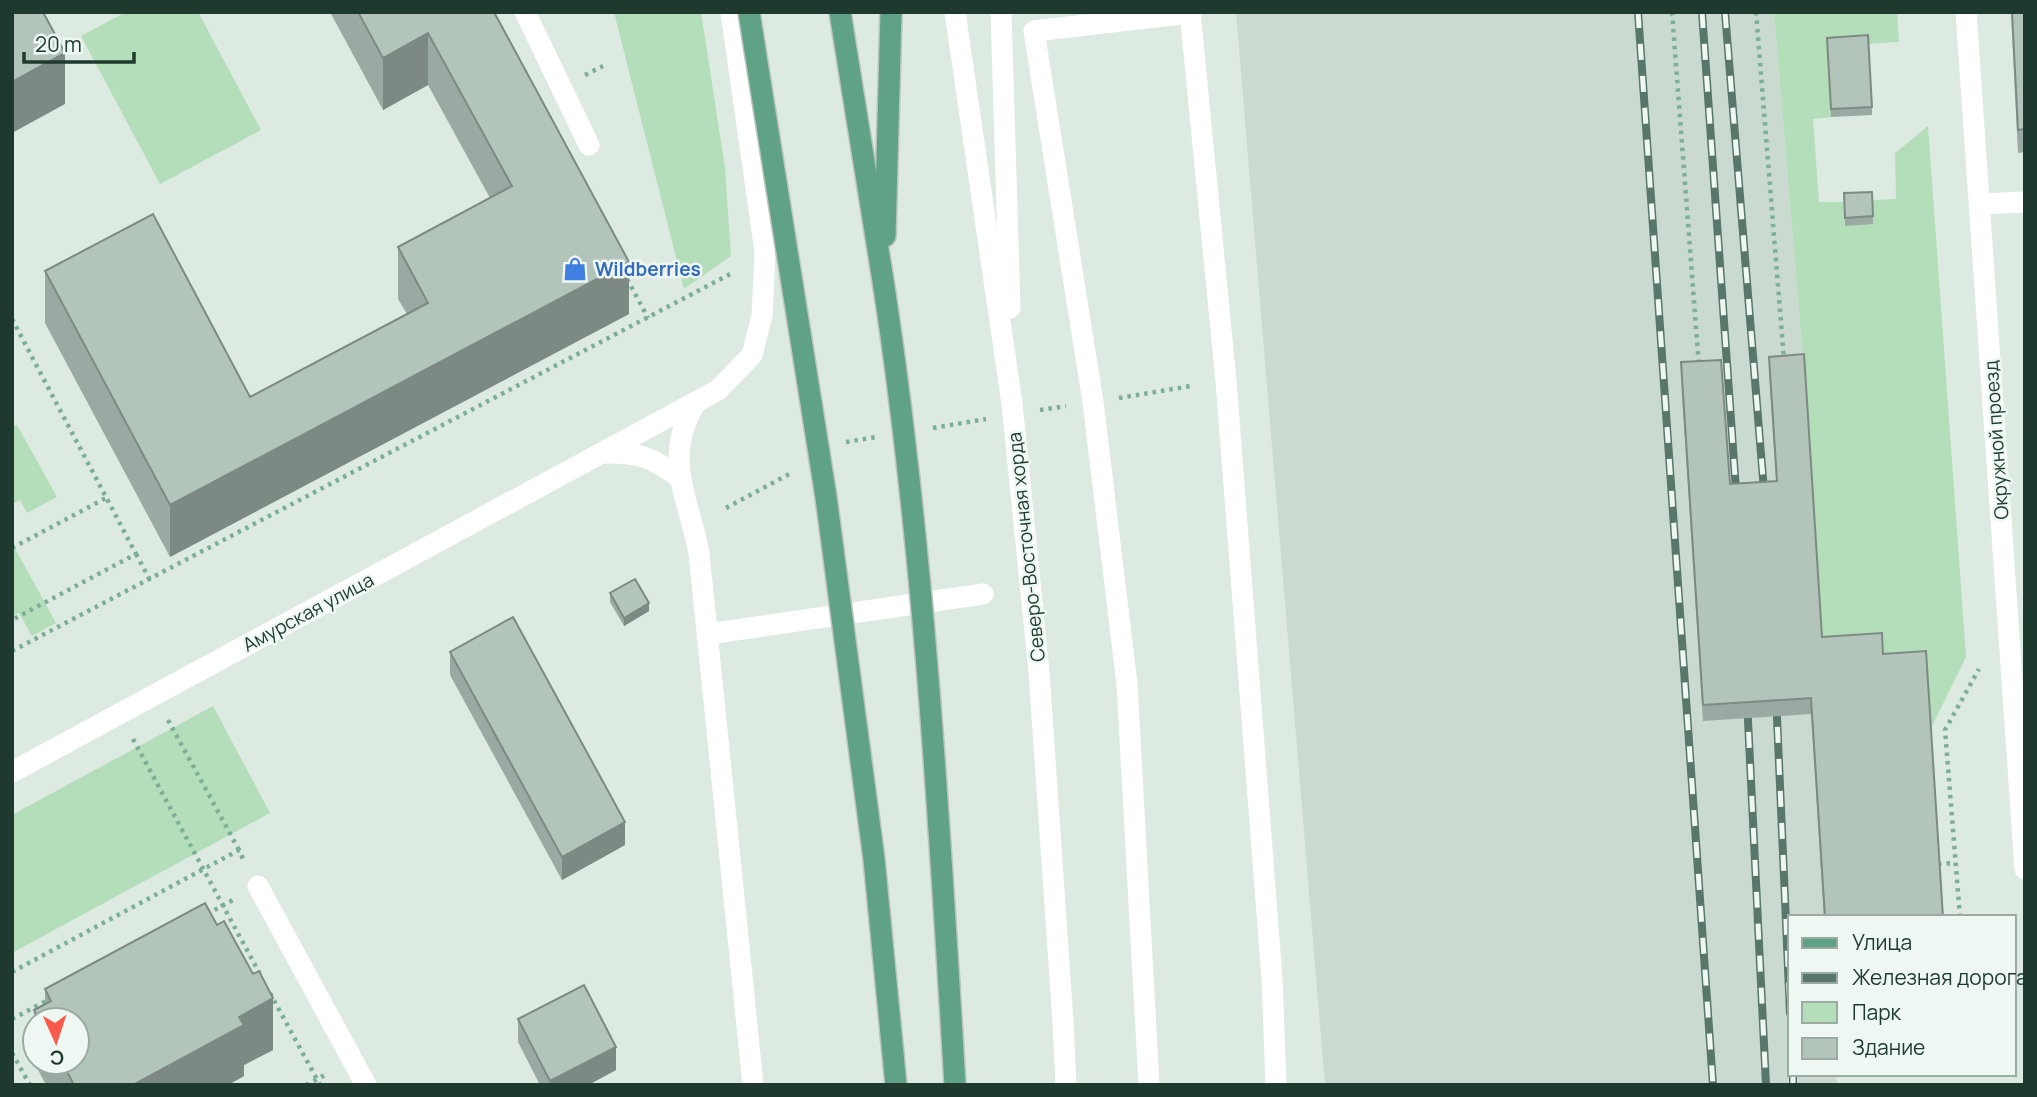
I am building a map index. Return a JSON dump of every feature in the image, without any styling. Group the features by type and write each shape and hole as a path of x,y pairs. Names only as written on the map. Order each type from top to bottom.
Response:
{"main road":[{"path":"749,12 826,497 874,859 896,1085"},
{"path":"840,12 904,417 929,686 955,1085"},
{"path":"884,287 891,12"},
{"path":"892,40 901,12"}],"street":[{"path":"525,12 589,145"},
{"name":"Амурская улица","path":"12,772 719,390 752,355 762,316 765,252 731,12"},
{"name":"Окружной проезд","path":"1966,12 2025,869"},
{"path":"1149,1085 1127,684 1093,402 1034,31 1190,13 1226,381 1272,978 1276,1085"},
{"path":"1002,18 1012,404"},
{"name":"Северо-Восточная хорда","path":"956,21 1012,404 1039,672 1066,1085"},
{"path":"1980,204 2025,202"},
{"path":"696,402 683,423 677,447 680,478 692,513 699,554 753,1085"},
{"path":"604,453 629,453 654,459 680,478"},
{"path":"708,634 983,594"},
{"path":"258,886 366,1085"}],"path":[{"path":"1672,12 1700,377"},
{"path":"1756,12 1785,371"},
{"path":"12,651 740,269"},
{"path":"12,319 150,580"},
{"path":"836,448 848,442"},
{"path":"726,508 799,468"},
{"path":"12,548 106,498"},
{"path":"12,620 135,554"},
{"path":"1960,915 1945,730 1979,669"},
{"path":"168,720 258,886 200,918"},
{"path":"133,739 320,1085"},
{"path":"12,972 239,850"},
{"path":"1938,864 1955,863"},
{"path":"12,1019 59,994"},
{"path":"12,1053 30,1085"}],"shaded area":[{"path":"1236,12 1774,12 1804,370 1941,915 1788,915 1788,1076 1836,1076 1837,1085 1325,1085"}],"green space":[{"path":"126,12 198,12 261,130 160,184 81,36"},
{"path":"614,12 701,12 725,168 731,256 684,289"},
{"path":"1774,12 1897,12 1899,42 1828,46 1831,117 1813,119 1819,202 1844,202 1845,226 1872,200 1896,199 1895,153 1928,126 1966,657 1930,730 1822,653 1804,370"},
{"path":"17,425 57,497 27,513 20,500 12,504 12,427"},
{"path":"12,543 56,623 32,636 19,613 12,616"},
{"path":"213,706 270,813 12,953 12,815"}],"building":[{"path":"12,12 43,12 65,53 12,82"},
{"path":"358,12 494,12 629,262 170,505 45,271 153,214 250,397 428,303 398,247 512,186 428,33 383,58"},
{"path":"2012,12 2025,12 2025,129 2018,130"},
{"path":"1868,35 1872,107 1831,109 1827,38"},
{"path":"1872,192 1873,216 1845,218 1844,193"},
{"path":"1804,354 1822,637 1882,633 1883,654 1926,651 1943,915 1825,915 1811,698 1703,705 1681,362 1721,360 1730,484 1777,481 1769,357"},
{"path":"635,579 649,603 624,618 610,593"},
{"path":"513,617 625,822 562,857 450,652"},
{"path":"205,903 217,925 224,921 253,974 259,971 273,998 239,1017 244,1025 133,1085 74,1085 69,1076 91,1076 91,1006 42,1006 51,1001 45,989"},
{"path":"584,985 616,1047 550,1081 518,1019"}],"railway":[{"path":"1638,12 1713,1085"},
{"path":"1702,12 1737,504"},
{"path":"1725,12 1765,503"},
{"path":"1776,695 1788,968"},
{"path":"1747,700 1766,1085"},
{"path":"1793,1076 1793,1085"}],"place":[{"name":"Wildberries","path":"575,269"}]}
